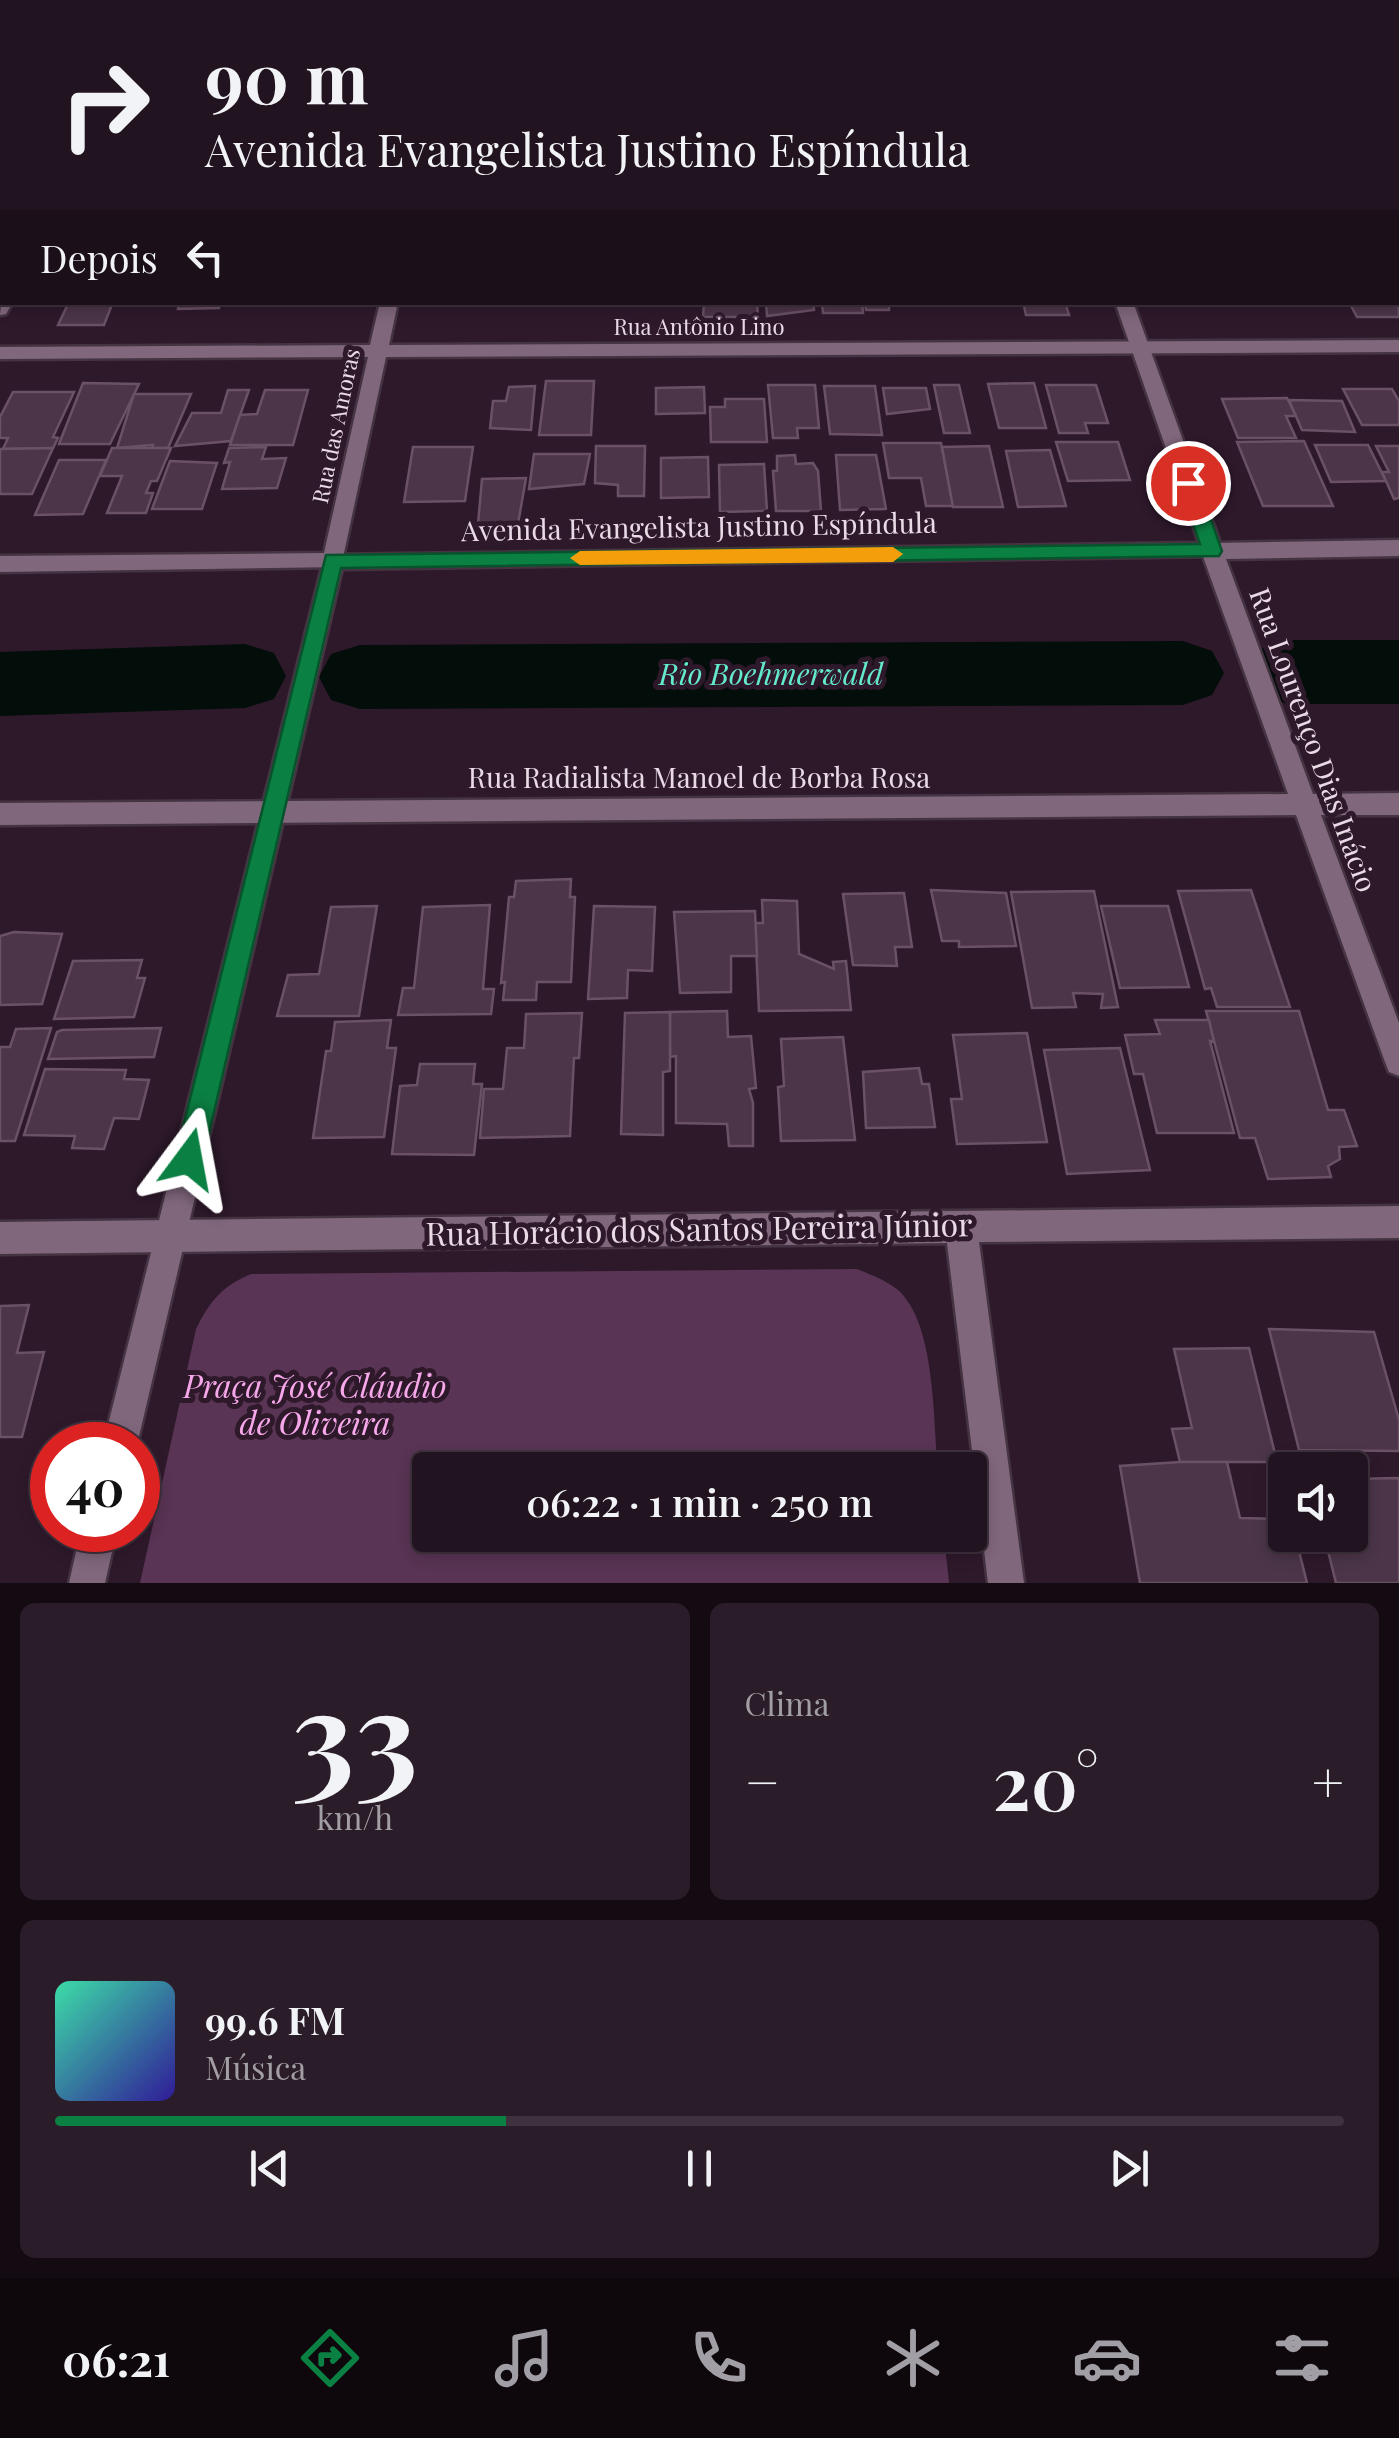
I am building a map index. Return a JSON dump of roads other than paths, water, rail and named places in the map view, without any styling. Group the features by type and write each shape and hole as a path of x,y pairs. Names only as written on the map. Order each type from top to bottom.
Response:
{"street":[{"name":"Rua das Amoras","path":"126,1422 333,560 387,305"},
{"name":"Rua Lourenço Dias Inácio","path":"1125,305 1399,1062"},
{"name":"Rua Antônio Lino","path":"0,353 1399,346"},
{"name":"Avenida Evangelista Justino Espíndula","path":"0,564 1399,548"},
{"name":"Rua Radialista Manoel de Borba Rosa","path":"0,814 1399,804"},
{"name":"Rua Horácio dos Santos Pereira Júnior","path":"0,1238 1399,1222"},
{"path":"961,1227 1006,1583"},
{"path":"87,1583 95,1552"}],"waterway":[{"name":"Rio Boehmerwald","path":"1287,672 1399,672"},
{"name":"Rio Boehmerwald","path":"360,677 1183,673"},
{"name":"Rio Boehmerwald","path":"0,684 245,676"}],"park label":[{"name":"Praça José Cláudio de Oliveira","path":"315,1406"}]}
